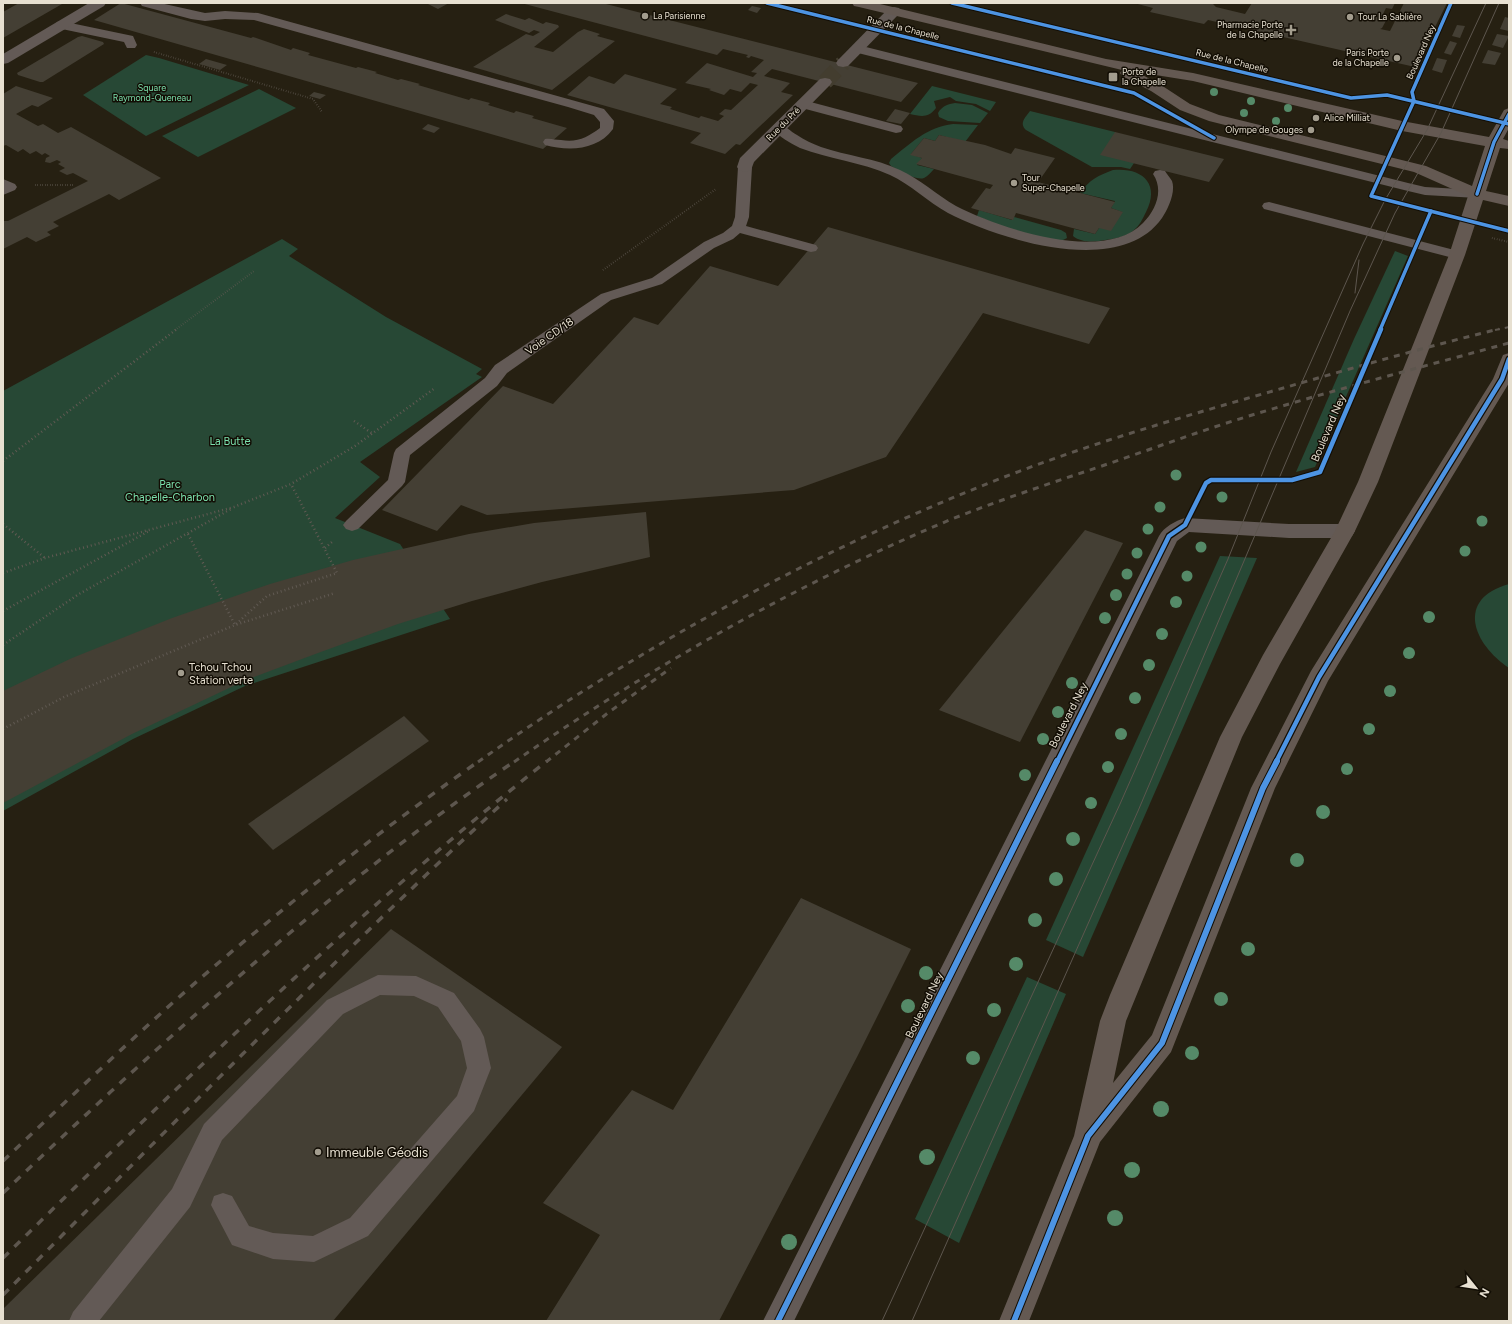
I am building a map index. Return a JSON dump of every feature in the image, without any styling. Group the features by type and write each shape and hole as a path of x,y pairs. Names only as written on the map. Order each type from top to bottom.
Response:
{"main road":[{"name":"Rue de la Chapelle","path":"859,3 1106,63 1193,77 1402,126 1502,143"},
{"name":"Rue de la Chapelle","path":"1106,63 1156,88 1184,107 1214,118 1420,169 1477,194 1509,201"},
{"path":"1014,1321 1088,1136 1113,1021 1231,737 1270,661 1345,531 1368,482 1457,255 1477,194 1502,143 1509,113"},
{"path":"1088,1136 1162,1044 1263,788 1319,677 1502,380 1509,359"}],"street":[{"path":"3,60 99,3"},
{"path":"843,63 894,11"},
{"name":"Rue du Pré","path":"745,167 746,161 825,82"},
{"name":"Boulevard Ney","path":"778,1321 1169,536 1185,525 1289,531 1345,531"}],"lane":[{"path":"146,3 191,15 205,17 225,14 254,16 599,112 607,121 606,129 594,140 569,157"},
{"path":"61,25 129,39 130,45"},
{"path":"858,49 1425,191 1477,194"},
{"path":"803,104 896,129"},
{"path":"780,128 800,144 895,172 941,203 987,225 1021,236 1057,243 1086,245 1115,243 1135,237 1147,228 1158,213 1164,199 1165,181 1160,174"},
{"path":"550,142 562,146 576,145 594,140"},
{"path":"745,167 742,217 738,228 811,248"},
{"path":"3,183 10,187 3,191"},
{"path":"1269,206 1457,255"},
{"name":"Voie CD/18","path":"352,525 396,482 402,453 491,382 501,369 606,297 657,281 709,245 728,236 738,228"},
{"path":"82,1321 181,1198 213,1132 335,1007 378,984 416,986 446,1000 472,1037 478,1068 466,1103 359,1227 314,1249 273,1246 241,1236 223,1205"}],"path":[{"path":"130,45 313,99 322,112"},
{"path":"158,53 159,58"},
{"path":"30,185 75,185"},
{"path":"1490,237 1509,242"},
{"path":"3,461 254,271"},
{"path":"3,573 45,558 234,507 291,484 355,446 436,388"},
{"path":"354,421 373,434"},
{"path":"235,625 267,596 337,573 291,484"},
{"path":"3,645 79,594 234,507"},
{"path":"3,524 45,558"},
{"path":"3,611 153,529"},
{"path":"188,534 235,625"},
{"path":"3,729 64,697 235,625 335,593"}],"green space":[{"name":"Square Raymond-Queneau","path":"146,55 249,85 146,136 83,95"},
{"path":"932,86 996,102 990,111 976,104 956,101 950,97 934,101 936,108 930,114 921,116 910,114"},
{"path":"259,89 296,108 198,157 162,136"},
{"path":"955,103 972,105 988,113 980,123 948,121 939,117 938,113 943,107"},
{"path":"1030,111 1115,132 1134,163 1130,169 1121,167 1092,167 1026,130 1023,123"},
{"path":"953,124 978,125 965,142 939,135 935,141 924,138 911,154 922,158 917,165 934,169 924,178 920,179 912,177 891,166 889,163 891,159 927,132 935,128"},
{"path":"1113,170 1132,171 1140,174 1146,179 1150,185 1151,193 1150,202 1146,212 1138,226 1127,235 1108,240 1093,241 1086,241 1076,238 1073,236 1074,229 1095,234 1099,228 1122,212 1111,208 1115,201 1080,193 1095,178"},
{"path":"979,210 1012,220 1014,217 1061,230 1066,233 1067,238 1061,241 1015,232 977,216"},
{"name":"Parc Chapelle-Charbon","path":"282,239 298,249 289,256 386,317 482,369 476,374 482,377 360,462 380,477 335,518 400,544 450,619 245,686 133,739 3,811 3,391"},
{"path":"1395,251 1408,256 1315,467 1296,472 1354,339"},
{"path":"1220,556 1257,558 1083,957 1046,940"},
{"path":"1509,584 1509,668 1496,658 1486,647 1479,635 1475,623 1476,611 1481,600 1492,591"},
{"path":"1027,977 1066,994 959,1243 915,1219"}],"building":[{"path":"19,3 62,4 3,38 3,12"},
{"path":"121,3 251,38 253,37 291,50 293,48 310,53 308,55 377,72 375,73 398,80 401,79 420,84 418,85 469,100 471,98 490,103 488,105 514,113 516,111 534,116 532,118 567,128 543,149 94,20"},
{"path":"426,3 449,3 438,9"},
{"path":"521,3 602,3 918,83 901,102 772,69 764,76 790,83 781,92 793,95 740,145 736,144 725,154 690,143 701,133 567,95 589,76 614,84 625,74 677,89 660,104 672,107 670,109 699,118 701,116 718,121 724,116 719,114 725,109 731,110 758,85 750,83 741,92 730,89 724,95 709,90 711,89 685,83 707,63 753,77 757,73 751,72 764,60 751,56 749,58 746,57 748,55 723,49 717,55"},
{"path":"1134,3 1209,3 1216,7 1245,14 1252,3 1395,3 1392,9 1386,8 1382,16 1388,17 1380,29 1390,31 1404,3 1447,3 1415,67 1208,20 1204,24 1150,12 1153,8"},
{"path":"752,6 761,8 757,13 748,10"},
{"path":"506,14 525,20 529,18 543,24 546,22 558,25 559,27 534,47 553,52 584,29 600,34 597,36 615,41 552,90 473,67 526,34 533,36 540,32 534,30 529,33 495,20"},
{"path":"1505,17 1509,18 1509,31 1500,29"},
{"path":"1457,25 1465,26 1460,38 1452,36"},
{"path":"1497,34 1509,36 1503,48 1492,45"},
{"path":"82,36 103,42 104,44 43,82 18,75 17,73"},
{"path":"1450,41 1457,43 1451,55 1444,53"},
{"path":"1488,50 1501,53 1495,65 1482,63"},
{"path":"1437,58 1447,60 1442,73 1432,70"},
{"path":"206,59 227,65 220,70 199,64"},
{"path":"16,86 53,98 38,107 32,105 16,114 38,126 43,124 58,133 71,127 161,178 119,200 109,194 53,222 59,226 47,232 51,235 36,242 27,237 3,249 3,221 8,221 88,181 73,173 67,175 59,171 65,168 58,164 61,162 57,160 50,163 45,162 46,158 50,156 45,153 42,155 36,151 30,154 23,149 18,152 6,145 3,146 3,94"},
{"path":"314,92 326,95 320,99 309,96"},
{"path":"895,109 910,113 901,124 886,121"},
{"path":"428,124 440,128 434,133 422,129"},
{"path":"1115,132 1224,159 1209,182 1100,155"},
{"name":"Tour Super-Chapelle","path":"939,135 985,145 1011,154 1015,148 1055,158 1041,178 1037,177 1034,181 1115,202 1111,208 1123,212 1111,231 1099,228 1095,234 1016,213 1013,220 971,208 986,188 990,189 993,185 916,164 922,158 910,155 924,138 935,141"},
{"path":"828,227 1110,308 1089,344 983,313 886,457 794,490 487,515 461,505 437,531 382,510 503,386 553,404 634,317 658,325 710,266 778,286"},
{"path":"646,512 650,557 542,582 472,601 398,624 246,680 132,734 3,803 3,691 72,658 172,618 270,584 353,560 469,534 534,523"},
{"path":"1085,530 1123,543 1020,742 939,710"},
{"path":"404,716 429,741 273,850 248,824"},
{"path":"801,898 911,949 857,1057 719,1321 546,1321 600,1235 543,1203 632,1090 673,1110"},
{"name":"Immeuble Géodis","path":"391,929 562,1047 333,1321 3,1321 3,1309"}],"tunnel":[{"path":"825,82 843,63"}],"tram line":[{"path":"882,1321 1120,804 1228,559 1271,452 1363,244 1385,200 1427,130 1486,3"},
{"path":"912,1321 1138,811 1350,311 1395,213 1441,133 1499,3"},
{"path":"1355,293 1359,260"}],"railway":[{"path":"1495,330 1509,327"},
{"path":"1495,330 1499,329"},
{"path":"478,762 599,681 725,607 855,541 922,511 1020,471 1148,428 1212,408 1371,363 1495,330"},
{"path":"514,762 619,693 672,660 727,629 838,571 952,519 1024,492 1236,420 1509,343"},
{"path":"546,762 609,712 671,668"},
{"path":"3,1161 131,1041 229,954 370,841 479,761"},
{"path":"3,1193 125,1078 250,966 314,912 380,860 447,809 515,761"},
{"path":"3,1258 268,1002 405,879 475,819 547,761"},
{"path":"3,1295 315,982 442,859 507,799"}],"cycle path":[{"path":"767,3 1134,93 1214,138"},
{"path":"952,3 1351,98 1387,95 1509,124"},
{"path":"1451,3 1412,92 1414,101 1371,196 1509,231"},
{"path":"1477,194 1494,142 1509,114"},
{"path":"778,1321 1169,536 1185,525 1206,483 1211,480 1292,480 1320,472 1431,211"},
{"path":"1014,1321 1088,1136 1162,1043 1263,788 1319,677 1502,379 1509,359"}],"place":[{"name":"La Parisienne","path":"645,16"},
{"name":"Tour La Sablière","path":"1350,17"},
{"name":"Pharmacie Porte de la Chapelle","path":"1291,30"},
{"name":"Paris Porte de la Chapelle","path":"1397,58"},
{"name":"Porte de la Chapelle","path":"1113,77"},
{"name":"Alice Milliat","path":"1316,118"},
{"name":"Olympe de Gouges","path":"1311,130"},
{"name":"Tour Super-Chapelle","path":"1014,183"},
{"name":"Tchou Tchou Station verte","path":"181,673"},
{"name":"Immeuble Géodis","path":"318,1152"}],"park label":[{"name":"La Butte","path":"230,441"}]}
